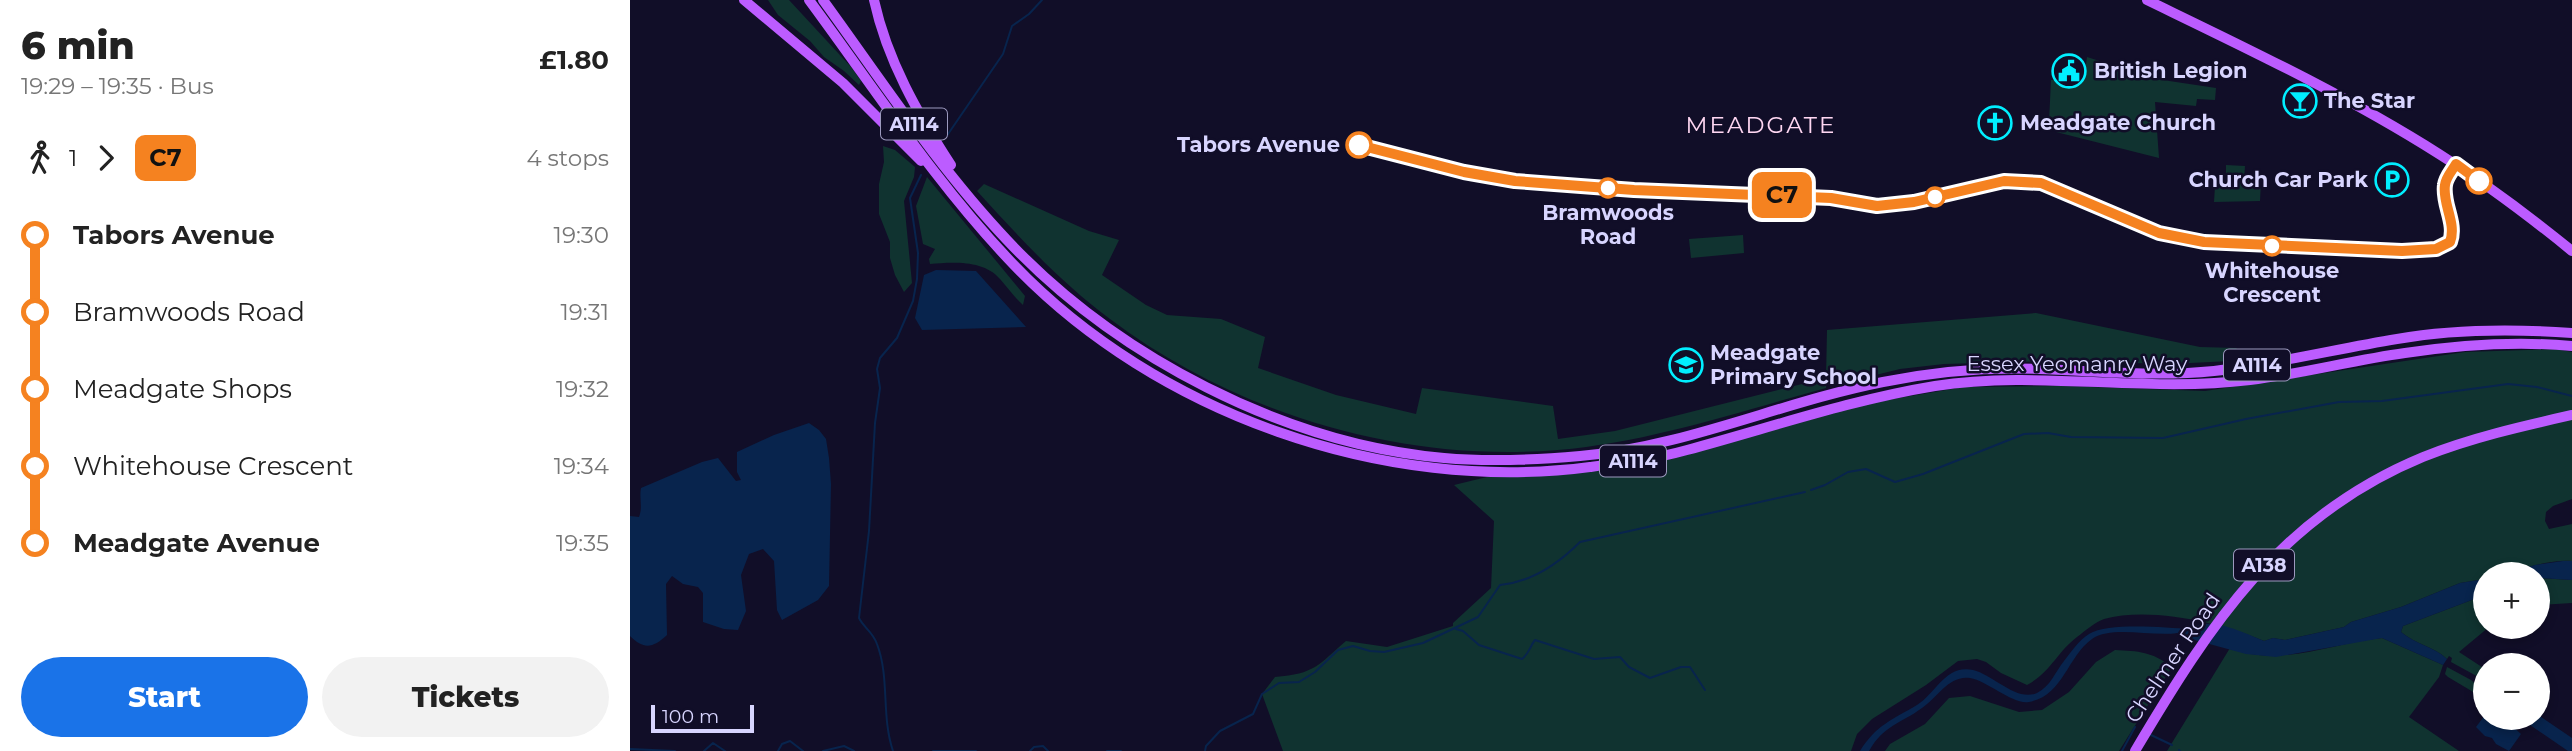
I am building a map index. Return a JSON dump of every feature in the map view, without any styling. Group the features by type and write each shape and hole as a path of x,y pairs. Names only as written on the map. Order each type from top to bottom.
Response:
{"main road":[{"path":"744,0 843,83 955,197"},
{"name":"Essex Yeomanry Way","path":"809,0 955,197 1013,264 1058,306 1105,343 1206,402 1291,436 1359,456 1467,470 1582,468 1683,452 1858,401 1971,381 2207,384 2251,380 2403,353 2486,345 2572,346"},
{"name":"Essex Yeomanry Way","path":"823,0 957,182 1010,244 1075,304 1136,348 1213,391 1305,428 1369,445 1440,458 1502,460 1582,456 1647,446 1733,425 1842,392 1930,375 2033,369 2129,373 2208,371 2401,338 2519,330 2572,333"},
{"name":"A1114","path":"874,0 890,53 921,116 962,180 1010,244"},
{"path":"2147,0 2294,73 2436,152 2572,251"},
{"name":"Chelmer Road","path":"2135,751 2192,657 2226,610 2278,551 2332,507 2373,481 2425,457 2454,446 2572,415"}],"green space":[{"path":"768,0 789,0 851,67 861,81 859,85 778,15"},
{"path":"2087,57 2156,79 2216,88 2215,100 2197,99 2196,106 2155,102 2159,158 2056,132 2049,122 2051,80 2084,79"},
{"path":"883,146 895,150 915,167 914,177 904,201 912,283 904,292 895,275 890,258 890,242 879,214"},
{"path":"2226,165 2245,166 2244,180 2261,180 2260,201 2214,202 2215,186 2222,187 2222,182 2226,182"},
{"path":"927,177 1025,296 1023,305 1000,279 986,268 958,263 930,264 929,259 935,249 923,244 916,206"},
{"path":"984,184 1089,231 1119,240 1102,275 1146,305 1167,315 1221,319 1265,337 1258,368 1336,395 1416,414 1422,388 1553,406 1558,439 1615,431 1826,378 1827,330 2036,313 2200,347 2237,348 2234,351 2241,357 2232,358 2231,361 2170,364 2057,361 1944,364 1900,369 1839,384 1837,375 1827,378 1826,388 1694,425 1626,440 1558,450 1499,452 1439,448 1380,439 1322,425 1266,406 1211,381 1159,352 1110,319 1057,274 977,191"},
{"path":"1743,235 1744,253 1691,258 1689,239"},
{"path":"2555,349 2572,352 2572,499 2553,506 2546,512 2545,521 2549,529 2572,524 2572,561 2473,562 2473,581 2460,583 2401,607 2351,622 2344,627 2285,640 2273,638 2264,641 2228,628 2186,618 2142,614 2104,619 2070,643 2042,674 2027,685 2001,673 1986,662 1977,659 1958,661 1872,719 1857,734 1851,751 1283,751 1262,694 1275,677 1308,671 1346,641 1387,647 1453,626 1453,623 1491,588 1494,521 1454,485 1491,476 1575,473 1649,465 1851,406 1964,387 2062,386 2205,391 2465,352"},
{"path":"2550,579 2572,580 2572,603 2550,604"},
{"path":"2473,600 2475,639 2459,652 2473,661 2473,674 2451,662 2452,658 2449,656 2447,659 2401,632 2403,626"},
{"path":"2382,638 2443,665 2439,677 2409,717 2459,751 2167,751 2230,648 2249,654 2287,655"},
{"path":"2115,650 2145,653 2172,667 2119,751 1885,751 1890,744 1925,724 1949,698 1970,696 2019,712 2042,710 2069,692 2096,662"},
{"path":"2447,667 2471,680 2473,692 2448,677 2445,674"}],"water":[{"path":"936,270 976,271 1026,327 922,330 915,318 924,275"},
{"path":"809,423 826,439 831,484 829,586 818,600 782,620 777,610 774,561 763,549 749,554 741,575 746,611 738,630 724,629 703,622 703,593 698,587 683,584 672,576 666,584 667,635 648,646 635,641 630,636 630,516 639,517 641,488 718,458 736,481 741,480 737,472 737,452"},
{"path":"2572,561 2572,580 2550,579 2550,563"},
{"path":"2473,581 2473,600 2403,626 2401,632 2447,659 2443,665 2382,638 2276,657 2246,654 2191,639 2183,640 2177,633 2110,633 2092,639 2050,692 2040,698 2023,702 1977,680 1956,680 1922,708 1887,730 1869,751 1860,751 1878,729 1924,700 1948,675 1956,671 1973,670 2021,694 2037,693 2049,683 2078,643 2098,630 2138,627 2190,629 2207,624 2227,627 2264,641 2273,638 2285,640 2344,627 2351,622 2401,607 2460,583"},
{"path":"2550,723 2572,738 2572,751 2537,730 2550,730"},
{"path":"2479,730 2517,730 2521,734 2509,751"}],"waterway":[{"path":"946,137 1003,54 1012,26 1042,0"},
{"path":"893,751 887,724 881,657 875,640 859,618 880,388 877,369 880,358 897,338 913,301 918,253 910,198 921,175"},
{"path":"1811,490 1848,472 1866,469 1895,482 1923,474 2024,434 2163,438 2339,402 2382,401 2508,384 2537,387 2572,396"},
{"path":"1205,751 1206,746 1220,731 1253,714 1262,694 1279,683 1299,682 1315,672 1338,650 1353,646 1384,652 1423,643 1478,617 1500,585 1543,571 1563,558 1580,542 1805,492"},
{"path":"1456,629 1463,631 1479,645 1522,659 1535,640 1594,659 1620,657 1629,667 1650,678 1681,667 1690,667 1705,690"},
{"path":"2122,751 2135,727"},
{"path":"2151,735 2172,745"},
{"path":"778,751 782,744 790,741 803,751"},
{"path":"704,751 713,743 725,751"},
{"path":"823,751 844,746 854,751"},
{"path":"1030,751 1034,747 1043,746 1048,751"},
{"path":"630,749 675,751"},
{"path":"933,751 976,751"},
{"path":"1107,751 1121,751"}],"bus line":[{"name":"C7","path":"1359,145 1464,172 1515,181 1634,190 1831,198 1877,206 1914,202 1995,183 2025,181 2041,183 2159,233 2181,239 2229,244 2402,251 2442,248 2450,242 2452,232 2445,190 2447,178 2456,164 2479,181"}],"place":[{"name":"British Legion","path":"2069,71"},
{"name":"The Star","path":"2300,101"},
{"name":"Meadgate Church","path":"1995,123"},
{"name":"Tabors Avenue","path":"1359,145"},
{"name":"Church Car Park","path":"2392,180"},
{"name":"Bramwoods Road","path":"1608,188"},
{"name":"Whitehouse Crescent","path":"2272,246"},
{"name":"Meadgate Primary School","path":"1686,365"}],"district":[{"name":"MEADGATE","path":"1761,125"}]}
